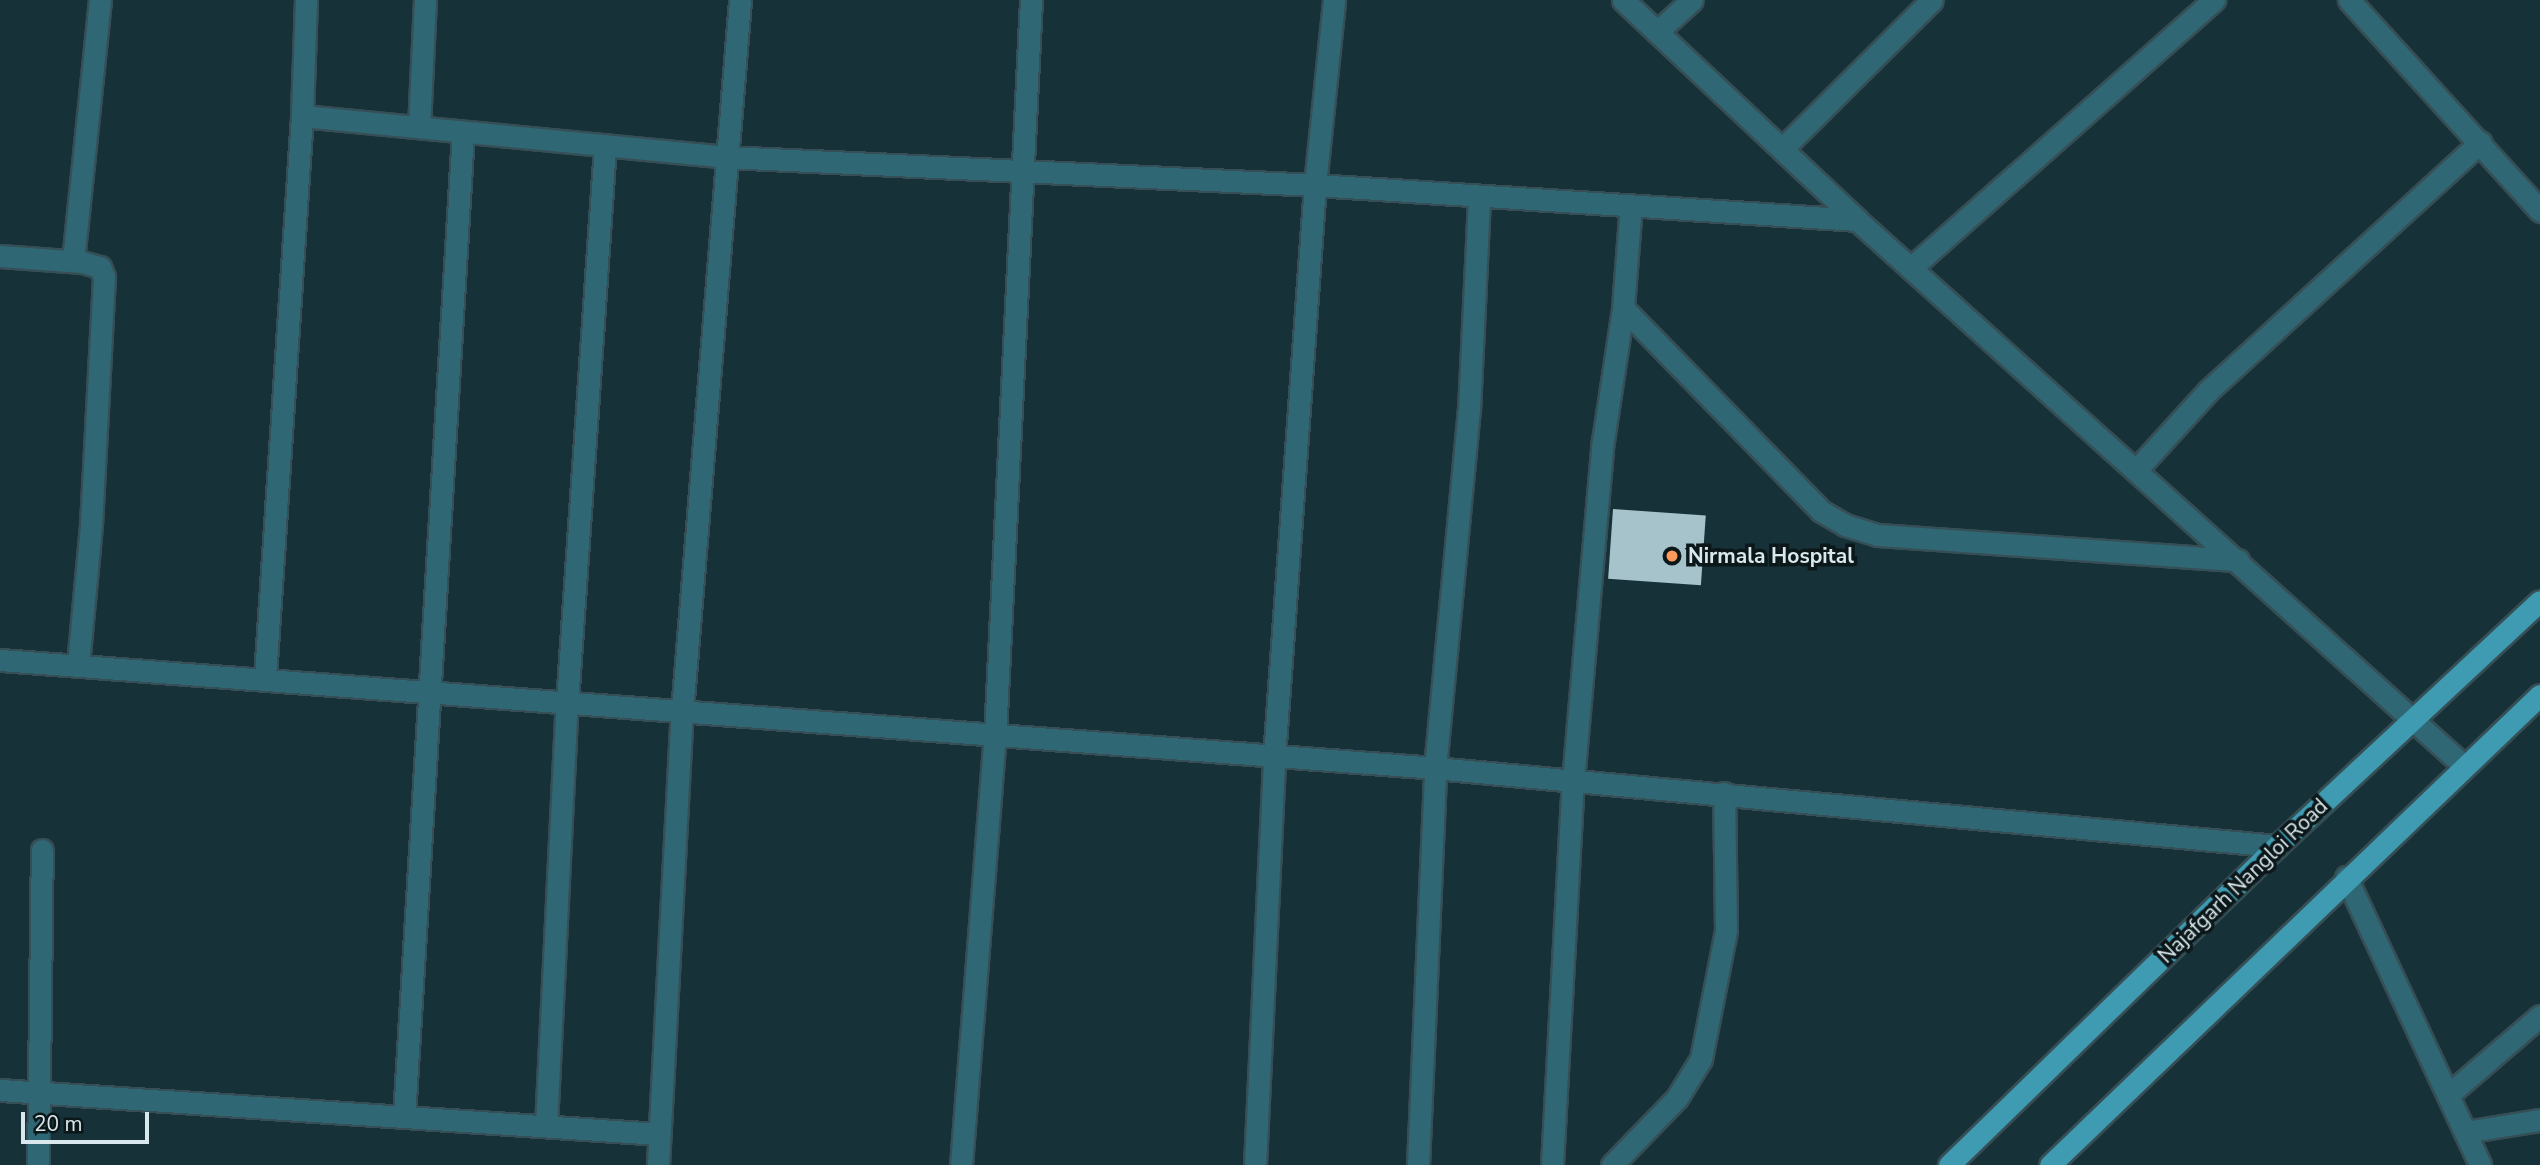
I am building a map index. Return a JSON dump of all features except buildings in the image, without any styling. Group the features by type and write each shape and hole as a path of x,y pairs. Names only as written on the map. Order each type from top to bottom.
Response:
{"main road":[{"name":"Najafgarh Nangloi Road","path":"1949,1165 2277,846 2417,719 2540,601"},
{"path":"2050,1165 2346,877 2540,695"}],"street":[{"path":"74,261 100,0"},
{"path":"265,677 302,116 306,0"},
{"path":"419,127 425,0"},
{"path":"658,1165 682,712 740,0"},
{"path":"961,1165 995,736 1031,0"},
{"path":"1255,1165 1274,758 1315,185 1334,0"},
{"path":"1623,0 1857,220 2417,719 2463,765"},
{"path":"1657,32 1692,0"},
{"path":"1782,149 1932,0"},
{"path":"1911,268 2214,0"},
{"path":"2348,0 2481,142 2540,211"},
{"path":"302,116 726,157 1315,185 1857,220"},
{"path":"404,1117 463,132"},
{"path":"2137,469 2208,391 2481,142"},
{"path":"546,1126 567,703 605,145"},
{"path":"1418,1165 1435,768 1469,411 1479,196"},
{"path":"1552,1165 1573,781 1603,441 1623,308 1632,205"},
{"path":"0,256 74,261 100,267 104,277 91,525 78,665"},
{"path":"1623,308 1821,511 1845,525 1878,535 2238,560"},
{"path":"0,660 265,677 682,712 1435,768 2277,846"},
{"path":"1612,1165 1677,1098 1700,1059 1726,930 1724,793"},
{"path":"38,1165 42,850"},
{"path":"2346,877 2480,1165"},
{"path":"2448,1095 2540,1016"},
{"path":"0,1090 659,1133"},
{"path":"2465,1132 2540,1120"}],"place":[{"name":"Nirmala Hospital","path":"1672,556"}]}
